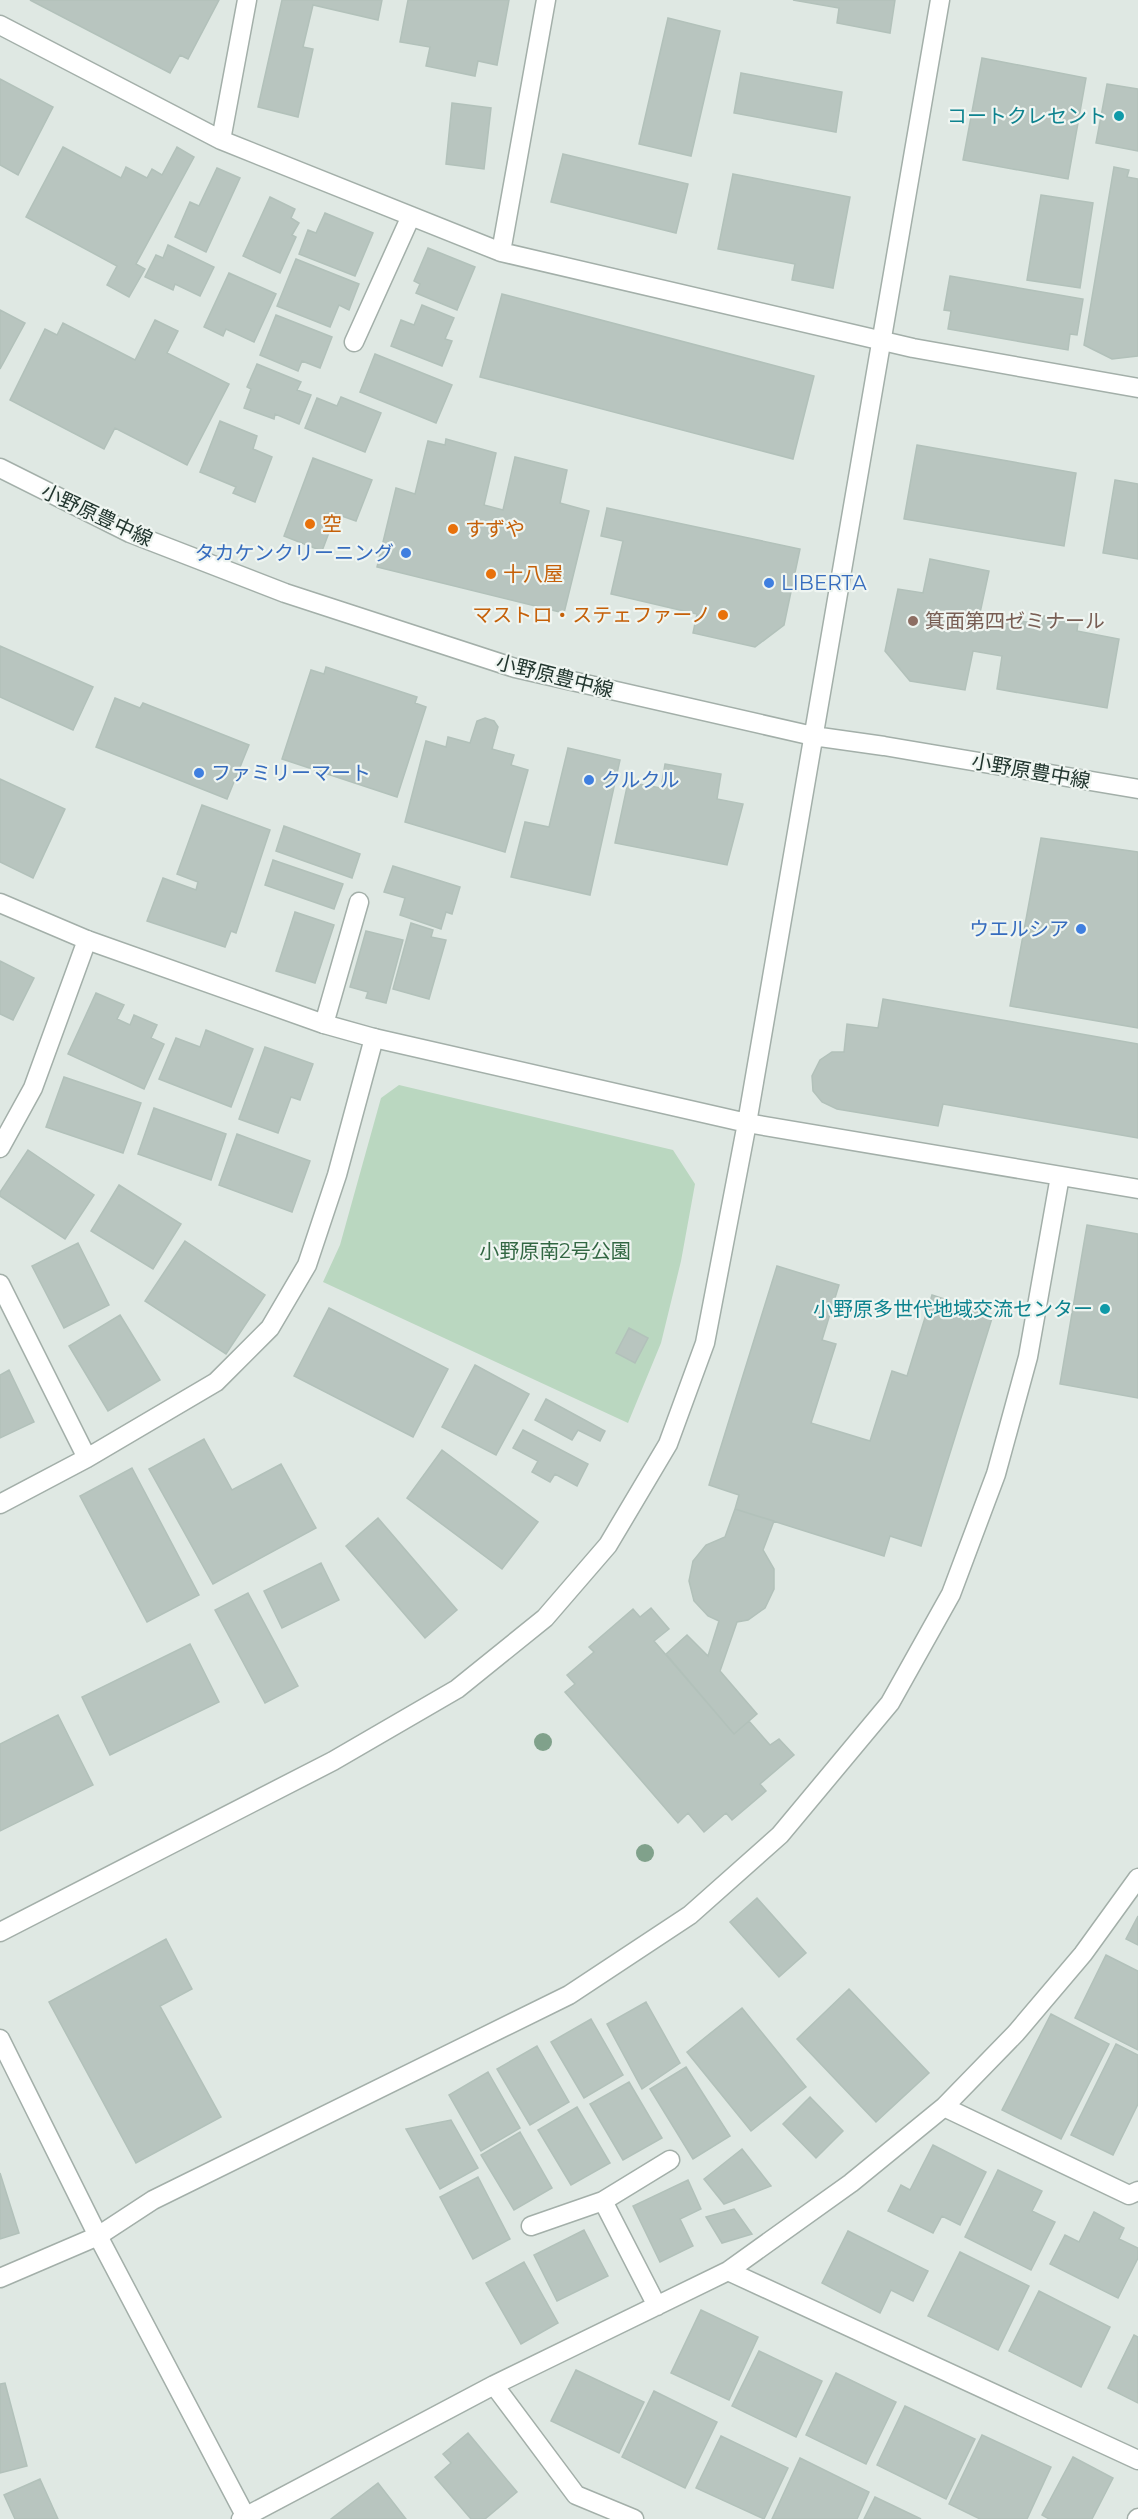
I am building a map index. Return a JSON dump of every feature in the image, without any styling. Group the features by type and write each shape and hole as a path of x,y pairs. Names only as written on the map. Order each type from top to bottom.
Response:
{"street":[{"path":"221,140 247,0"},
{"path":"501,252 546,0"},
{"path":"0,1932 333,1761 457,1689 545,1618 608,1545 668,1444 705,1343 747,1123 940,0"},
{"path":"0,25 221,140 501,252 880,340 1138,388"},
{"path":"354,342 411,216"},
{"name":"小野原豊中線","path":"0,468 130,533 285,593 515,668 813,736 1138,789"},
{"path":"324,1024 359,902"},
{"path":"0,903 87,940 324,1024 374,1038 747,1123 1138,1189"},
{"path":"0,1148 33,1088 87,940"},
{"path":"0,1504 87,1458 216,1382 270,1328 307,1265 337,1175 374,1038"},
{"path":"0,2278 98,2236 153,2200 569,1995 690,1915 780,1835 890,1703 951,1594 996,1474 1028,1357 1060,1176"},
{"path":"0,1284 87,1458"},
{"path":"0,2039 98,2236 244,2518 494,2385 728,2271 851,2183 944,2107 1016,2033 1075,1963 1138,1878"},
{"path":"944,2107 1129,2195 1138,2192"},
{"path":"531,2226 603,2201 670,2160"},
{"path":"603,2201 657,2306"},
{"path":"728,2271 1138,2460"},
{"path":"494,2385 576,2494 634,2519"}],"green space":[{"name":"小野原南2号公園","path":"399,1085 673,1150 695,1184 681,1261 661,1343 628,1423 323,1282 340,1245 381,1098"}],"building":[{"path":"30,0 219,0 188,59 180,55 170,73"},
{"path":"282,0 382,0 378,20 313,5 303,47 313,49 298,117 258,107"},
{"path":"408,0 509,0 497,65 478,61 475,76 426,66 430,47 400,42"},
{"path":"793,0 895,0 890,33 837,23 839,8"},
{"path":"668,18 720,31 691,156 639,144"},
{"path":"982,58 1086,78 1068,179 963,160"},
{"path":"741,73 842,92 836,132 734,113"},
{"path":"0,79 53,107 18,175 0,165"},
{"name":"コートクレセント","path":"1107,84 1138,89 1138,151 1096,143"},
{"path":"452,103 491,108 484,169 446,164"},
{"path":"63,147 121,178 126,167 147,178 152,169 162,175 177,147 194,157 136,264 145,269 129,297 107,285 117,266 26,217"},
{"path":"563,154 688,184 676,233 551,202"},
{"path":"1114,167 1129,170 1127,177 1138,179 1138,356 1112,359 1084,345"},
{"path":"217,168 240,178 206,252 175,237 190,202 199,206"},
{"path":"733,174 850,197 833,288 792,280 795,264 718,249"},
{"path":"1041,195 1093,203 1080,288 1027,280"},
{"path":"270,197 295,209 291,218 299,223 292,235 296,237 280,273 243,256"},
{"path":"325,213 373,233 355,276 299,254 308,230 316,233"},
{"path":"168,245 214,267 200,296 175,284 173,290 145,277 156,255 163,258"},
{"path":"428,248 475,267 457,310 416,293 420,284 414,281"},
{"path":"296,259 359,284 349,310 339,305 330,327 277,306"},
{"path":"229,273 276,294 254,342 226,329 223,336 204,327"},
{"path":"950,276 1083,299 1077,335 1070,334 1068,350 948,329 951,311 944,310"},
{"path":"502,294 814,376 793,459 480,377"},
{"path":"422,305 454,318 445,339 452,341 442,366 391,346 401,320 414,325"},
{"path":"0,310 25,323 0,369"},
{"path":"276,315 332,337 320,368 302,361 298,371 260,355"},
{"path":"155,320 178,331 167,353 229,384 187,465 115,428 104,449 10,400 45,329 57,335 63,323 135,360"},
{"path":"375,354 452,385 436,423 360,392"},
{"path":"257,364 301,382 297,390 311,395 299,424 275,414 274,419 244,408 251,389 247,387"},
{"path":"341,397 381,413 365,452 305,428 317,398 337,406"},
{"path":"220,421 257,436 253,449 272,457 255,502 233,493 236,487 200,472"},
{"path":"446,439 496,453 484,505 503,510 515,457 567,470 560,503 589,511 564,613 377,567 396,488 415,494 428,441 445,445"},
{"path":"917,445 1076,473 1064,546 904,519"},
{"path":"313,458 372,480 356,521 336,514 322,551 284,536"},
{"path":"1115,480 1138,484 1138,559 1103,553"},
{"path":"607,508 800,549 784,625 755,647 693,633 697,614 611,594 623,541 601,536"},
{"path":"930,559 989,571 980,613 1037,624 1039,615 1078,623 1077,631 1119,639 1107,708 997,689 1002,656 973,651 965,690 910,681 885,651 898,589 923,593"},
{"path":"0,646 93,687 73,730 0,697"},
{"path":"326,667 417,697 415,703 426,707 397,797 282,759 311,670 324,674"},
{"name":"ファミリーマート","path":"115,698 140,708 143,703 249,745 227,799 96,747"},
{"path":"485,718 494,721 498,727 492,749 514,755 511,765 528,770 505,852 405,822 426,741 446,747 448,737 470,743 477,721"},
{"path":"568,748 620,760 590,895 511,877 525,822 549,827"},
{"path":"665,764 721,774 717,799 743,804 727,865 615,843 628,782 661,788"},
{"path":"0,779 65,809 33,878 0,862"},
{"path":"202,805 270,830 236,933 231,931 225,947 147,921 163,878 196,890 198,882 177,874"},
{"path":"284,826 360,854 352,878 276,851"},
{"name":"ウエルシア","path":"1041,838 1138,852 1138,1028 1010,1006"},
{"path":"273,860 343,884 334,909 265,885"},
{"path":"393,866 460,887 452,914 446,912 441,929 400,915 405,898 384,892"},
{"path":"295,912 334,925 315,983 276,971"},
{"path":"411,923 433,930 431,937 446,940 429,999 393,989"},
{"path":"366,931 403,940 386,1003 366,998 368,992 350,987"},
{"path":"0,961 34,978 13,1020 0,1014"},
{"path":"96,993 124,1005 117,1019 130,1025 134,1015 157,1025 151,1038 164,1044 144,1089 68,1054"},
{"path":"883,999 1138,1044 1138,1138 943,1104 938,1126 837,1109 822,1102 813,1091 812,1076 820,1060 832,1052 844,1052 847,1024 878,1028"},
{"path":"206,1030 253,1049 231,1107 159,1079 176,1038 200,1047"},
{"path":"265,1047 313,1064 300,1100 291,1097 278,1133 239,1119"},
{"path":"64,1077 141,1103 123,1153 46,1127"},
{"path":"154,1108 226,1134 211,1180 138,1154"},
{"path":"237,1134 310,1161 292,1212 219,1185"},
{"path":"28,1150 94,1195 65,1239 0,1196 0,1192"},
{"path":"119,1185 181,1224 153,1269 91,1231"},
{"name":"小野原多世代地域交流センター","path":"1087,1225 1138,1234 1138,1398 1060,1384"},
{"path":"185,1241 265,1295 226,1354 145,1301"},
{"path":"78,1243 109,1305 64,1328 32,1266"},
{"path":"777,1266 839,1285 822,1340 836,1344 811,1423 870,1441 892,1371 907,1376 932,1295 993,1315 921,1546 890,1536 884,1556 735,1509 739,1495 709,1485"},
{"path":"329,1308 448,1369 413,1437 294,1376"},
{"path":"120,1315 160,1380 108,1411 69,1346"},
{"path":"629,1328 648,1338 635,1363 616,1353"},
{"path":"475,1365 529,1394 496,1455 442,1427"},
{"path":"9,1370 34,1422 0,1438 0,1375"},
{"path":"546,1399 605,1431 600,1441 578,1430 572,1440 535,1420"},
{"path":"523,1430 588,1464 577,1486 555,1474 550,1482 532,1472 538,1461 513,1448"},
{"path":"204,1439 232,1490 281,1464 316,1528 213,1584 149,1469"},
{"path":"442,1450 538,1522 502,1569 407,1498"},
{"path":"132,1468 199,1595 147,1622 80,1496"},
{"path":"735,1509 774,1521 763,1550 774,1569 774,1589 765,1608 748,1620 737,1622 720,1671 757,1714 734,1734 666,1654 687,1635 708,1656 719,1621 708,1616 694,1601 689,1581 693,1561 706,1545 725,1537"},
{"path":"378,1518 457,1610 425,1638 346,1546"},
{"path":"321,1563 339,1600 282,1628 264,1591"},
{"path":"248,1593 298,1686 265,1703 215,1610"},
{"path":"651,1608 669,1629 654,1641 734,1734 749,1721 770,1745 779,1739 794,1755 760,1784 766,1791 732,1820 726,1813 704,1832 688,1813 678,1823 565,1692 575,1684 567,1675 594,1652 589,1647 633,1609 640,1617"},
{"path":"190,1644 219,1702 110,1755 82,1697"},
{"path":"58,1715 93,1785 0,1831 0,1744"},
{"path":"757,1898 806,1953 779,1977 730,1922"},
{"path":"1138,1916 1138,1945 1126,1939"},
{"path":"166,1939 192,1989 160,2006 221,2117 136,2163 49,2002"},
{"path":"1106,1955 1138,1971 1138,2050 1075,2018"},
{"path":"849,1989 929,2073 876,2122 797,2039"},
{"path":"646,2002 680,2063 642,2089 607,2024"},
{"path":"742,2008 806,2087 751,2131 687,2052"},
{"path":"1051,2014 1109,2044 1061,2139 1002,2110"},
{"path":"591,2019 623,2075 584,2098 551,2042"},
{"path":"1116,2044 1138,2055 1138,2104 1113,2155 1071,2135"},
{"path":"537,2046 569,2102 530,2125 497,2069"},
{"path":"686,2067 730,2136 693,2159 650,2089"},
{"path":"488,2072 520,2128 481,2151 449,2095"},
{"path":"629,2082 662,2138 623,2160 590,2104"},
{"path":"810,2097 843,2131 816,2158 783,2124"},
{"path":"577,2107 610,2163 571,2185 538,2130"},
{"path":"451,2120 478,2168 440,2189 406,2129"},
{"path":"520,2132 552,2188 514,2210 481,2155"},
{"path":"933,2145 986,2172 960,2225 942,2216 933,2233 888,2211 901,2185 910,2190"},
{"path":"742,2149 771,2186 724,2204 704,2179"},
{"path":"998,2170 1042,2191 1032,2211 1055,2222 1031,2270 965,2237"},
{"path":"0,2173 19,2233 0,2239"},
{"path":"478,2177 510,2239 473,2259 440,2197"},
{"path":"688,2180 701,2209 680,2219 693,2246 660,2262 633,2206"},
{"path":"734,2209 752,2234 722,2243 706,2217"},
{"path":"1094,2212 1124,2228 1119,2239 1138,2248 1138,2258 1118,2298 1050,2264 1065,2235 1079,2242"},
{"path":"584,2230 608,2276 557,2301 534,2255"},
{"path":"848,2231 928,2271 913,2301 891,2290 880,2313 822,2283"},
{"path":"960,2252 1029,2286 998,2350 928,2316"},
{"path":"524,2262 558,2323 521,2344 486,2283"},
{"path":"1039,2291 1110,2327 1081,2387 1009,2351"},
{"path":"701,2310 758,2337 729,2400 671,2373"},
{"path":"1134,2335 1138,2337 1138,2403 1108,2388"},
{"path":"759,2351 822,2381 796,2437 732,2406"},
{"path":"576,2370 644,2402 619,2453 551,2421"},
{"path":"836,2373 896,2402 866,2464 806,2435"},
{"path":"5,2383 27,2466 0,2473 0,2384"},
{"path":"654,2391 717,2422 685,2488 622,2457"},
{"path":"905,2406 975,2439 946,2499 877,2465"},
{"path":"468,2433 517,2492 485,2519 471,2519 435,2477 451,2463 443,2454"},
{"path":"982,2435 1051,2467 1027,2519 980,2519 949,2504"},
{"path":"721,2436 788,2468 764,2519 696,2488"},
{"path":"1073,2457 1113,2478 1092,2519 1049,2519 1042,2515"},
{"path":"800,2458 869,2492 857,2519 772,2519"},
{"path":"40,2479 58,2519 15,2519 4,2495"},
{"path":"378,2483 406,2519 331,2519"},
{"path":"875,2497 921,2519 864,2519"}],"place":[{"name":"コートクレセント","path":"1119,116"},
{"name":"空","path":"310,524"},
{"name":"すずや","path":"453,529"},
{"name":"タカケンクリーニング","path":"406,553"},
{"name":"十八屋","path":"491,574"},
{"name":"LIBERTA","path":"769,583"},
{"name":"マストロ・ステェファーノ","path":"723,615"},
{"name":"箕面第四ゼミナール","path":"913,621"},
{"name":"ファミリーマート","path":"199,773"},
{"name":"クルクル","path":"589,780"},
{"name":"ウエルシア","path":"1081,929"},
{"name":"小野原多世代地域交流センター","path":"1105,1309"}]}
